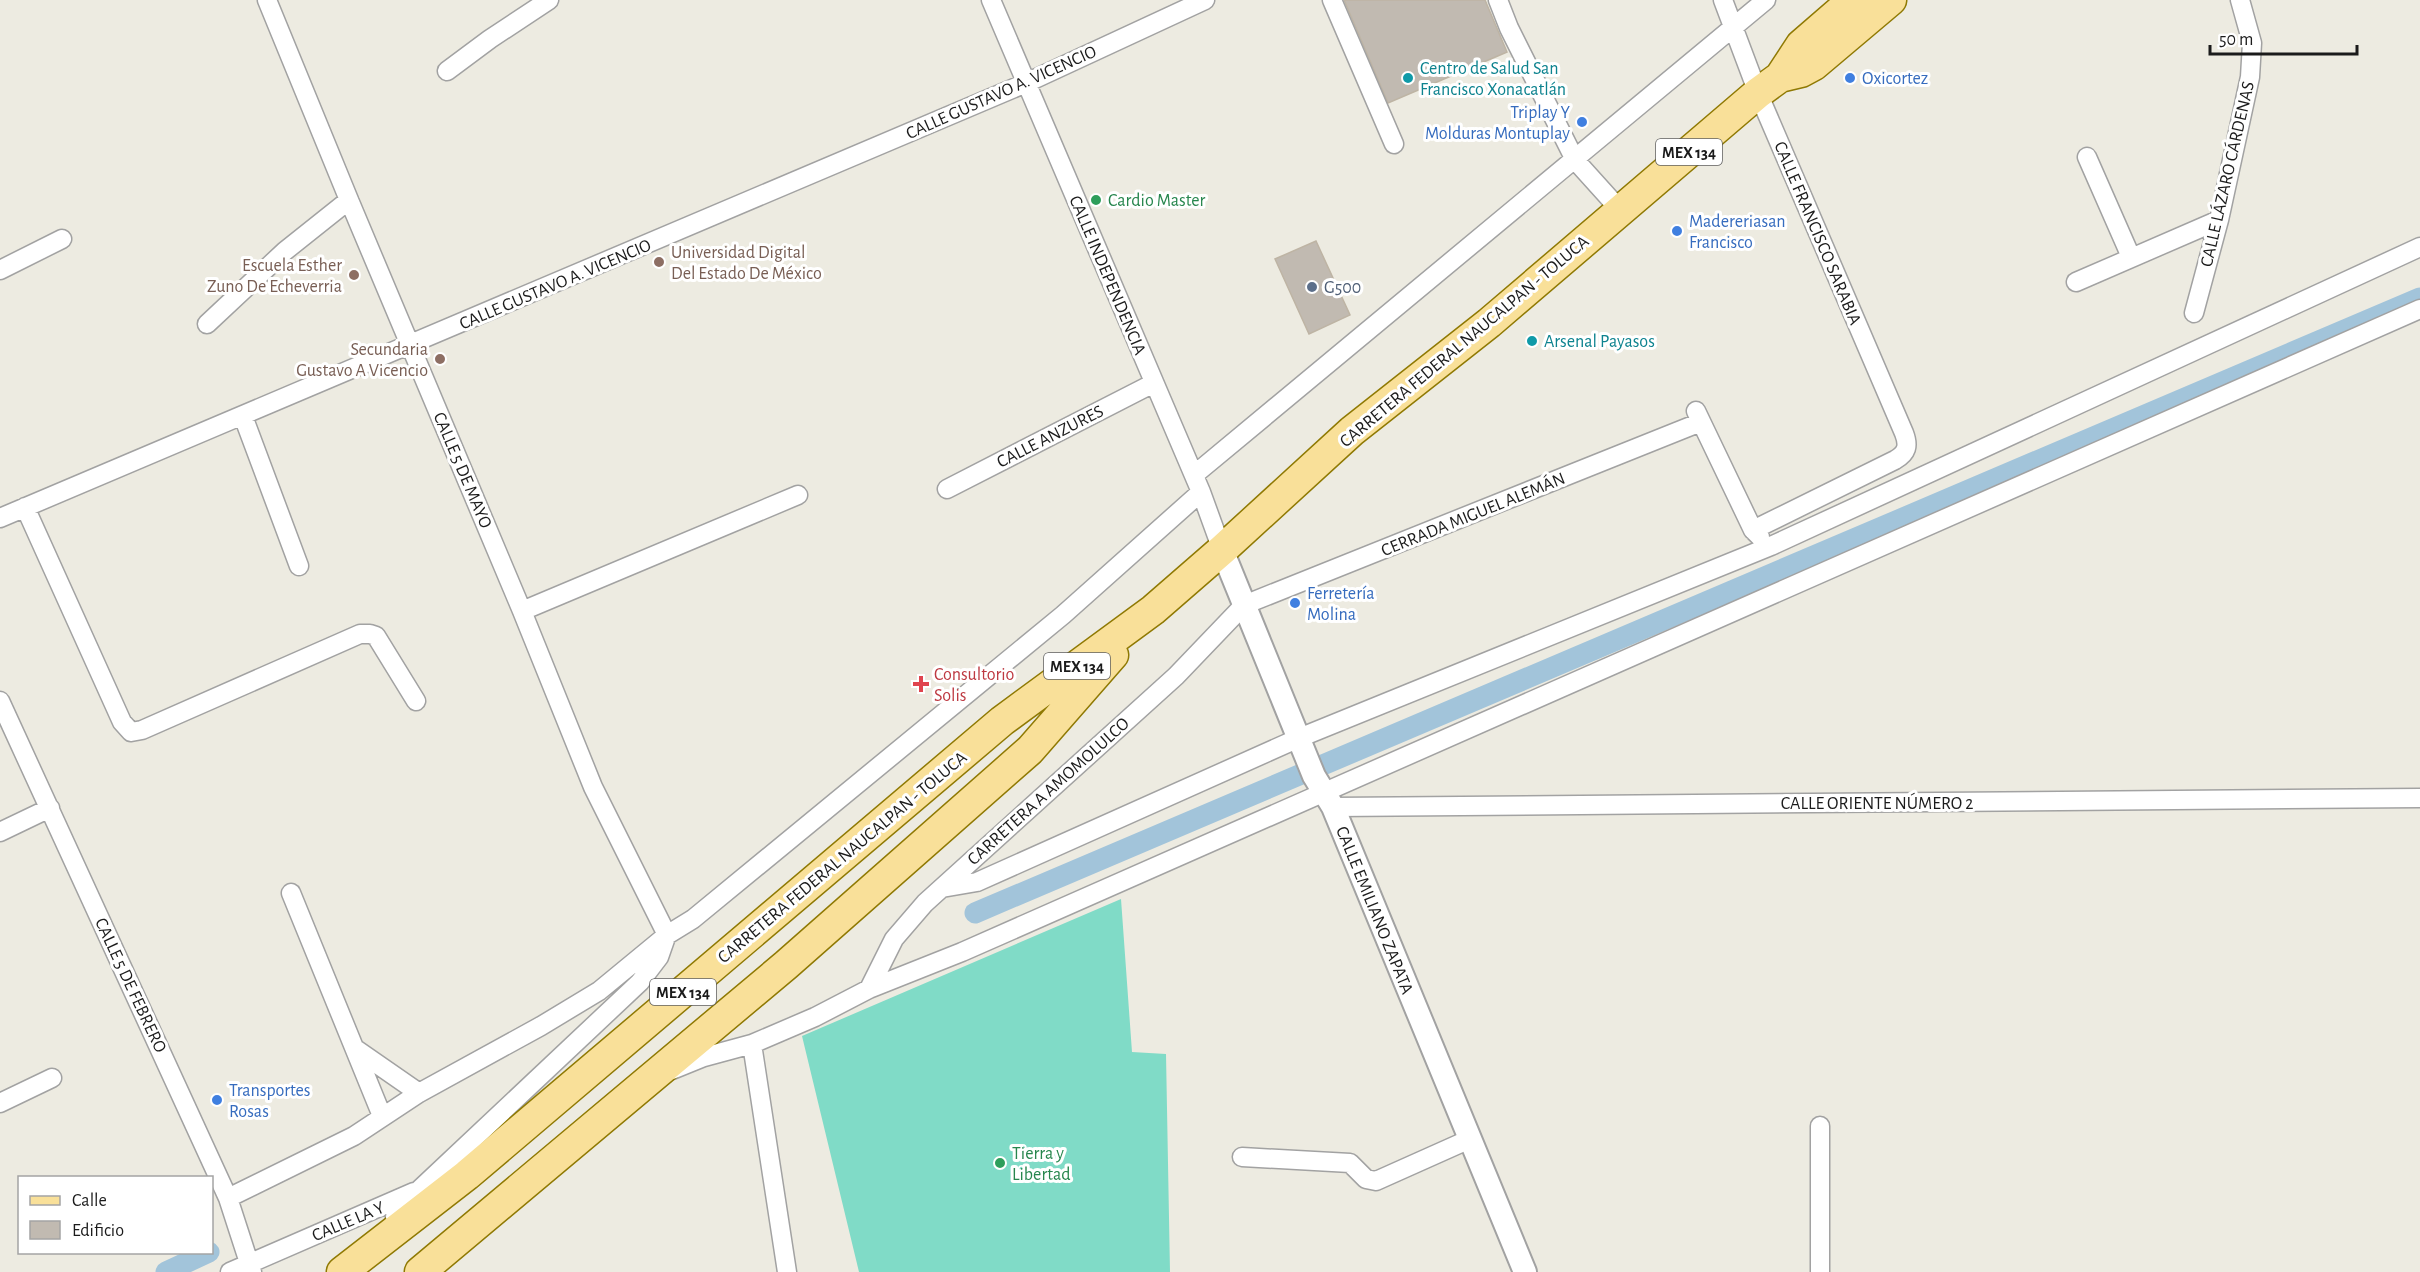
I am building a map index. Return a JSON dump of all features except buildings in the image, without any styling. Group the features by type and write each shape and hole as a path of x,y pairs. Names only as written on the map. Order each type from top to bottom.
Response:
{"main road":[{"name":"CARRETERA FEDERAL NAUCALPAN - TOLUCA","path":"350,1265 467,1175 1002,721 1152,610 1222,550 1352,431 1415,383 1769,85 1801,45 1853,0"},
{"name":"CARRETERA FEDERAL NAUCALPAN - TOLUCA","path":"1769,85 1814,65 1891,0"},
{"name":"CARRETERA FEDERAL NAUCALPAN - TOLUCA","path":"420,1272 786,966 1030,750 1152,610"}],"street":[{"name":"CALLE 5 DE MAYO","path":"267,0 522,611 592,787 667,935"},
{"path":"447,71 549,0"},
{"name":"CALLE INDEPENDENCIA","path":"991,0 1194,475 1222,550"},
{"name":"CALLE GUSTAVO A. VICENCIO","path":"0,518 1026,83 1205,0"},
{"path":"1332,0 1394,144"},
{"path":"1498,0 1509,28 1575,160 1621,211"},
{"name":"CALLE FRANCISCO SARABIA","path":"1723,0 1733,28 1769,85 1904,433 1907,446 1906,453 1895,460 1753,530"},
{"path":"1194,475 1766,0"},
{"name":"CALLE LÁZARO CÁRDENAS","path":"2194,313 2219,220 2250,76 2252,43 2240,0"},
{"path":"2087,158 2131,257"},
{"path":"207,324 285,251 349,200"},
{"path":"2076,282 2219,220"},
{"path":"0,270 62,239"},
{"path":"641,1086 682,1066 752,1044 815,1017 869,989 962,952 1771,546 2420,247"},
{"path":"942,888 977,882 1316,774 2420,309"},
{"name":"CALLE ANZURES","path":"947,489 1154,383"},
{"path":"243,416 299,566"},
{"name":"CERRADA MIGUEL ALEMÁN","path":"1244,605 1699,416 1753,530"},
{"path":"230,1204 354,1136 419,1093 542,1026 599,991 667,935 693,919 1010,659 1201,492"},
{"path":"522,611 798,495"},
{"path":"26,507 122,722 131,732 142,730 360,634 376,636 416,701"},
{"path":"1753,530 1771,546"},
{"name":"CALLE EMILIANO ZAPATA","path":"1222,550 1525,1272"},
{"name":"CARRETERA A AMOMOLULCO","path":"869,989 894,939 909,920 1176,676 1244,605"},
{"name":"CALLE 5 DE FEBRERO","path":"0,701 230,1204 251,1268"},
{"name":"CALLE ORIENTE NÚMERO 2","path":"1316,774 2420,798"},
{"path":"0,832 50,808"},
{"path":"291,893 382,1116"},
{"path":"350,1265 419,1190 640,982 659,957 667,935"},
{"path":"752,1044 787,1272"},
{"path":"357,1050 419,1093"},
{"path":"2,1098 52,1078"},
{"path":"1820,1126 1820,1272"},
{"path":"1242,1157 1350,1163 1366,1179 1376,1181 1470,1139"},
{"name":"CALLE LA Y","path":"230,1272 251,1268 419,1190 467,1175"}],"shaded area":[{"name":"Tierra y Libertad","path":"1121,899 1132,1052 1166,1054 1170,1272 859,1272 802,1036"}],"waterway":[{"path":"975,913 2420,298"},
{"path":"166,1272 205,1254"}],"place":[{"name":"Centro de Salud San Francisco Xonacatlán","path":"1408,78"},
{"name":"Oxicortez","path":"1850,78"},
{"name":"Triplay Y Molduras Montuplay","path":"1582,122"},
{"name":"Cardio Master","path":"1096,200"},
{"name":"Madereriasan Francisco","path":"1677,231"},
{"name":"Universidad Digital Del Estado De México","path":"659,262"},
{"name":"Escuela Esther Zuno De Echeverria","path":"354,275"},
{"name":"G500","path":"1312,287"},
{"name":"Arsenal Payasos","path":"1532,341"},
{"name":"Secundaria Gustavo A Vicencio","path":"440,359"},
{"name":"Ferretería Molina","path":"1295,603"},
{"name":"Consultorio Solis","path":"921,684"},
{"name":"Transportes Rosas","path":"217,1100"},
{"name":"Tierra y Libertad","path":"1000,1163"}]}
